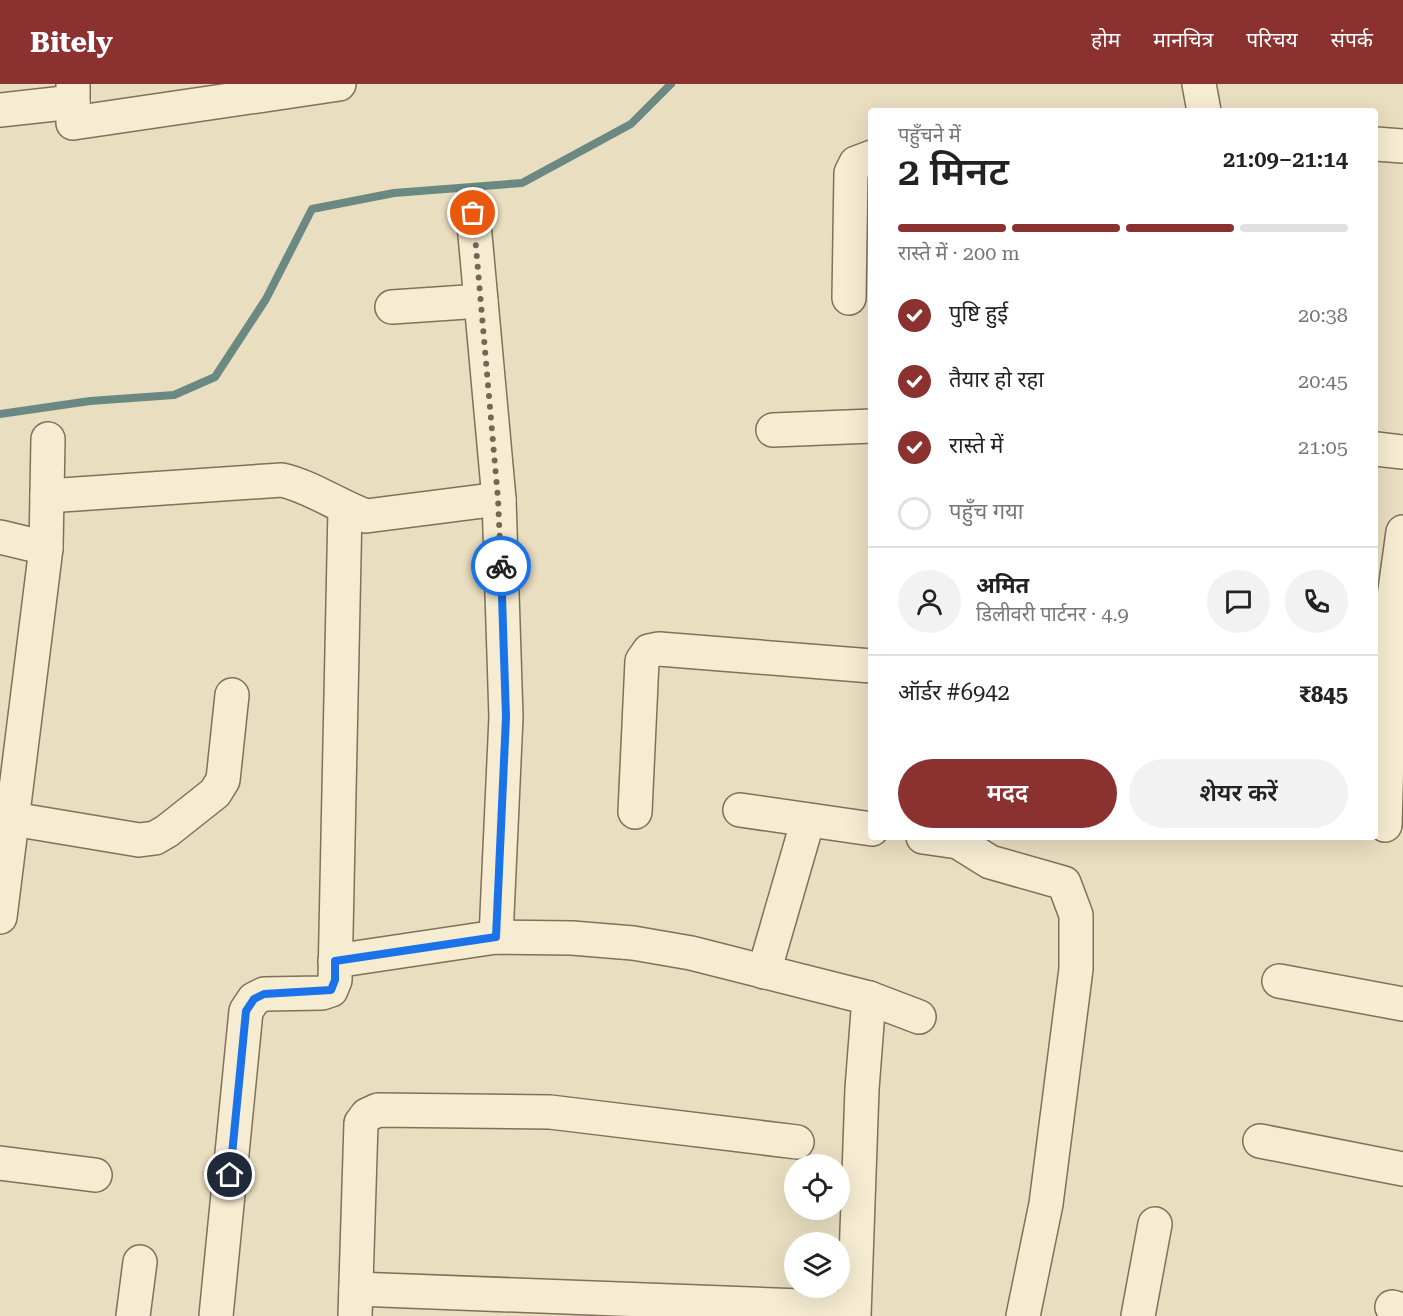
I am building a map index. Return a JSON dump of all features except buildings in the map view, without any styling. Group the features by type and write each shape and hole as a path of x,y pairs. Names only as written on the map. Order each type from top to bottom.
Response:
{"street":[{"path":"0,110 73,93 73,123 339,84"},
{"path":"1199,84 1203,108"},
{"path":"1378,144 1403,146"},
{"path":"849,298 851,173 856,163 868,158"},
{"path":"473,213 498,499 506,717 496,937"},
{"path":"392,307 481,301"},
{"path":"772,430 868,426"},
{"path":"1,907 13,819 13,724 46,548 48,439"},
{"path":"1378,449 1403,452"},
{"path":"47,496 282,480 295,483 366,516 498,499"},
{"path":"216,1316 246,1011 254,999 264,994 331,990 335,980 345,508"},
{"path":"1385,825 1391,619 1403,532"},
{"path":"0,537 46,548"},
{"path":"635,812 642,661 649,651 659,649 868,666"},
{"path":"13,819 138,840 154,838 167,831 215,793 223,780 232,695"},
{"path":"740,810 868,829"},
{"path":"764,972 808,820"},
{"path":"958,840 990,862 1064,883 1076,915 1076,969 1046,1204 1023,1316"},
{"path":"335,961 496,937 633,943 691,953 869,998 919,1017"},
{"path":"1279,981 1403,1004"},
{"path":"796,1142 550,1112 378,1110 367,1114 361,1123 355,1302 853,1312 862,1089 869,998"},
{"path":"1260,1141 1403,1169"},
{"path":"0,1163 95,1175"},
{"path":"1138,1316 1155,1224"},
{"path":"133,1316 140,1262"}],"waterway":[{"path":"0,414 90,401 174,395 215,377 266,299 312,209 394,193 522,183 631,124 671,84"}],"way so far":[{"path":"473,213 498,499 501,566"}],"route":[{"path":"230,1175 246,1011 254,999 264,994 322,993 331,990 335,980 335,961 496,937 506,717 501,566"}]}
